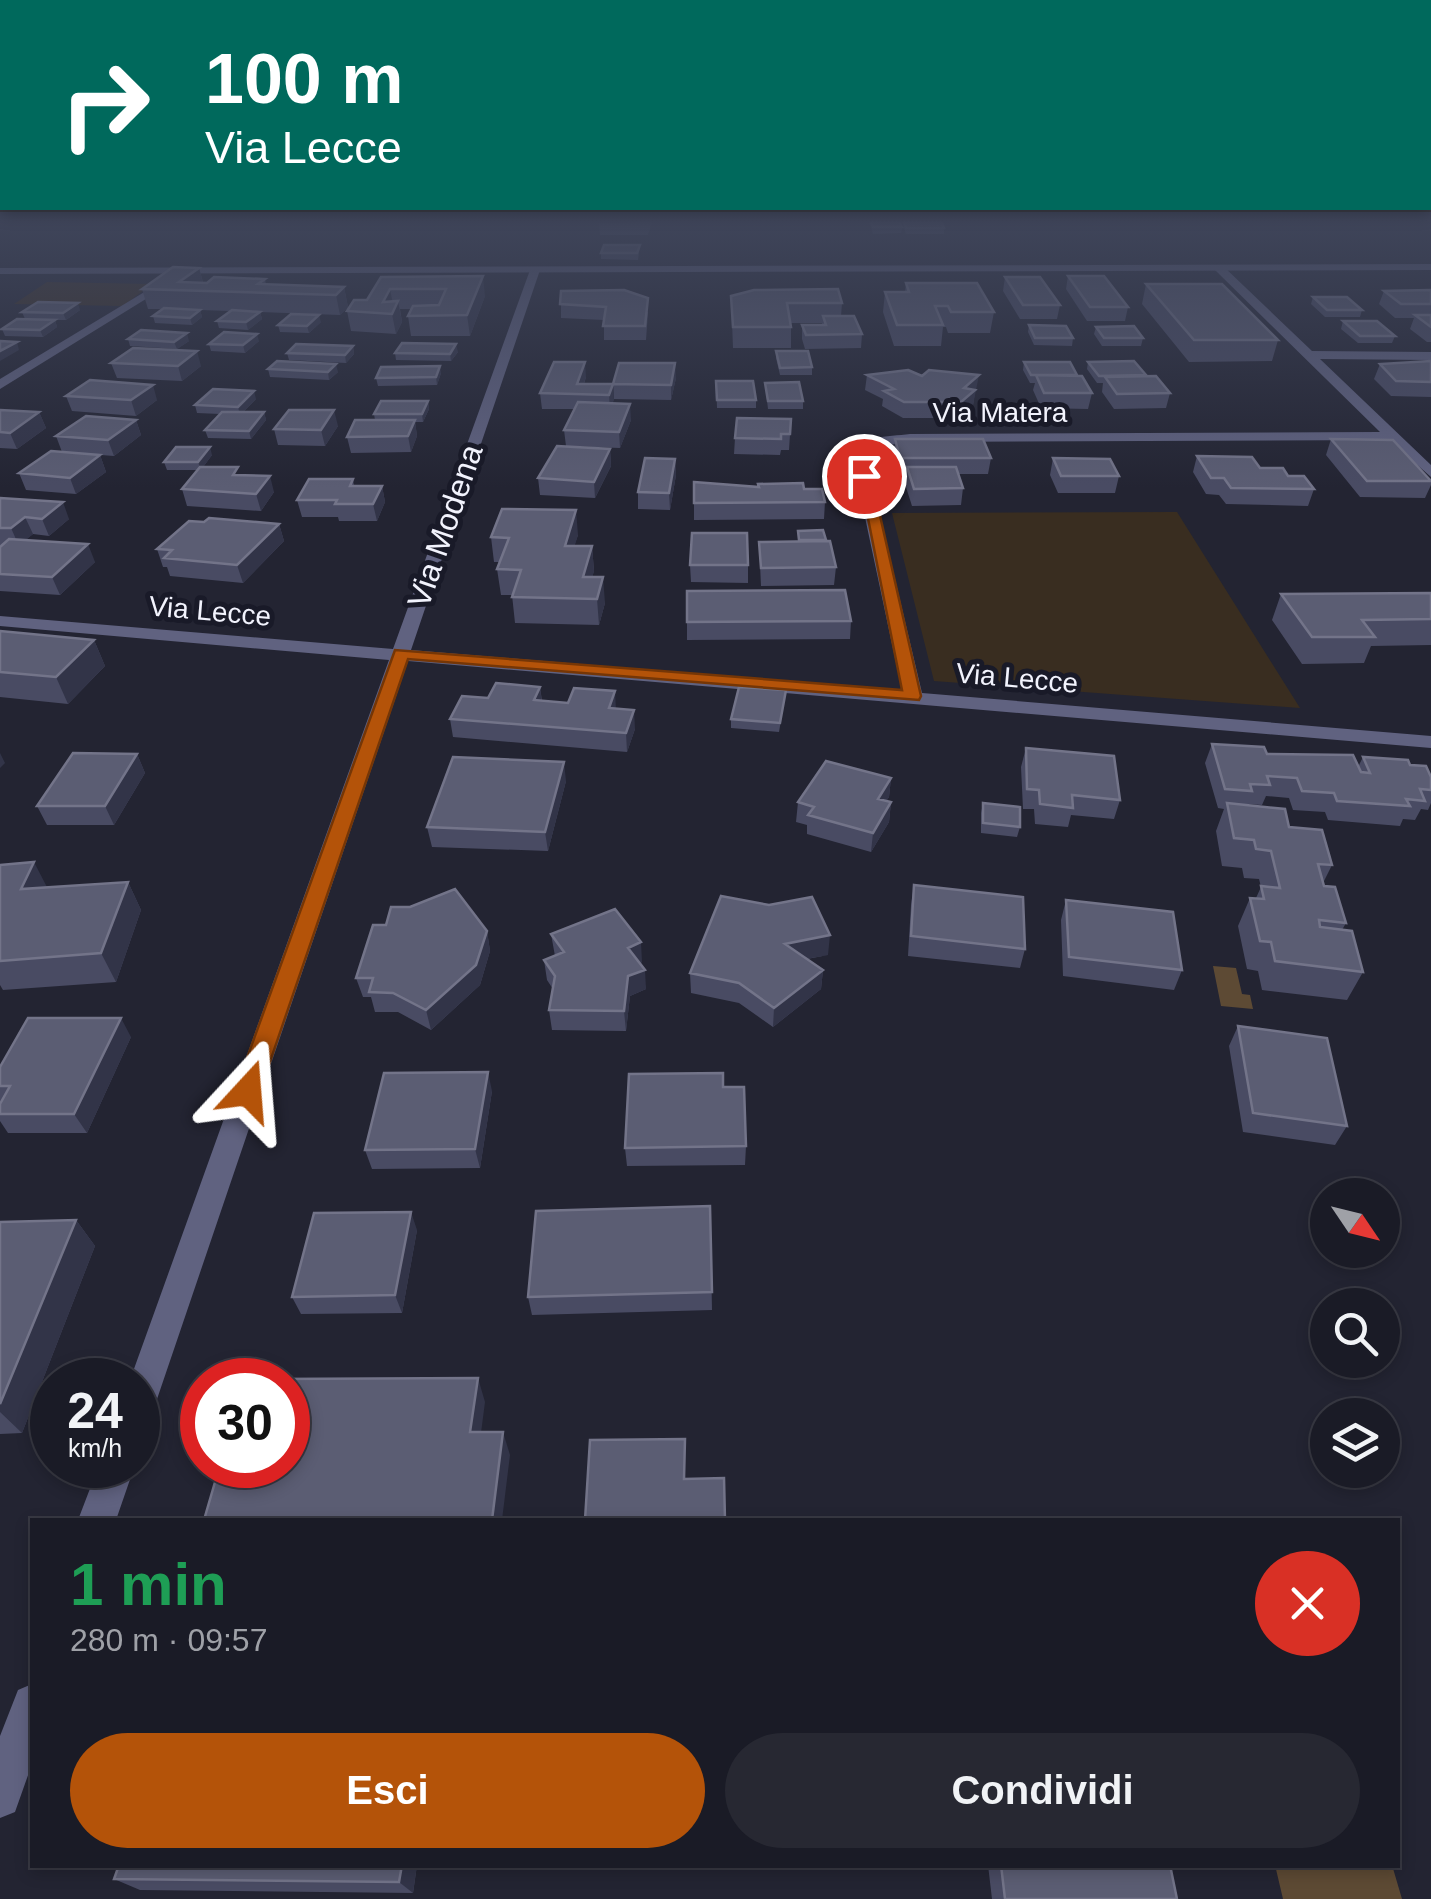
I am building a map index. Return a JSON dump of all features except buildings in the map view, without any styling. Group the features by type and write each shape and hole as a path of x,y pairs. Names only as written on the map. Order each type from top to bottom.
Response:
{"street":[{"path":"0,386 122,311"},
{"name":"Via Modena","path":"154,1358 520,311"},
{"path":"1261,311 1431,473"},
{"path":"1306,356 1431,356"},
{"name":"Via Matera","path":"912,696 860,461 861,452 871,443 910,438 1393,436"},
{"name":"Via Lecce","path":"0,621 1431,742"},
{"path":"98,1518 108,1488"},
{"path":"0,1797 30,1710"}],"shaded area":[{"path":"1177,512 1300,708 934,681 892,513"},
{"path":"1213,966 1236,968 1242,994 1250,995 1253,1009 1221,1006"},
{"path":"1276,1868 1393,1868 1402,1899 1283,1899"}],"route":[{"path":"248,1091 401,654 912,696 864,476"}]}
